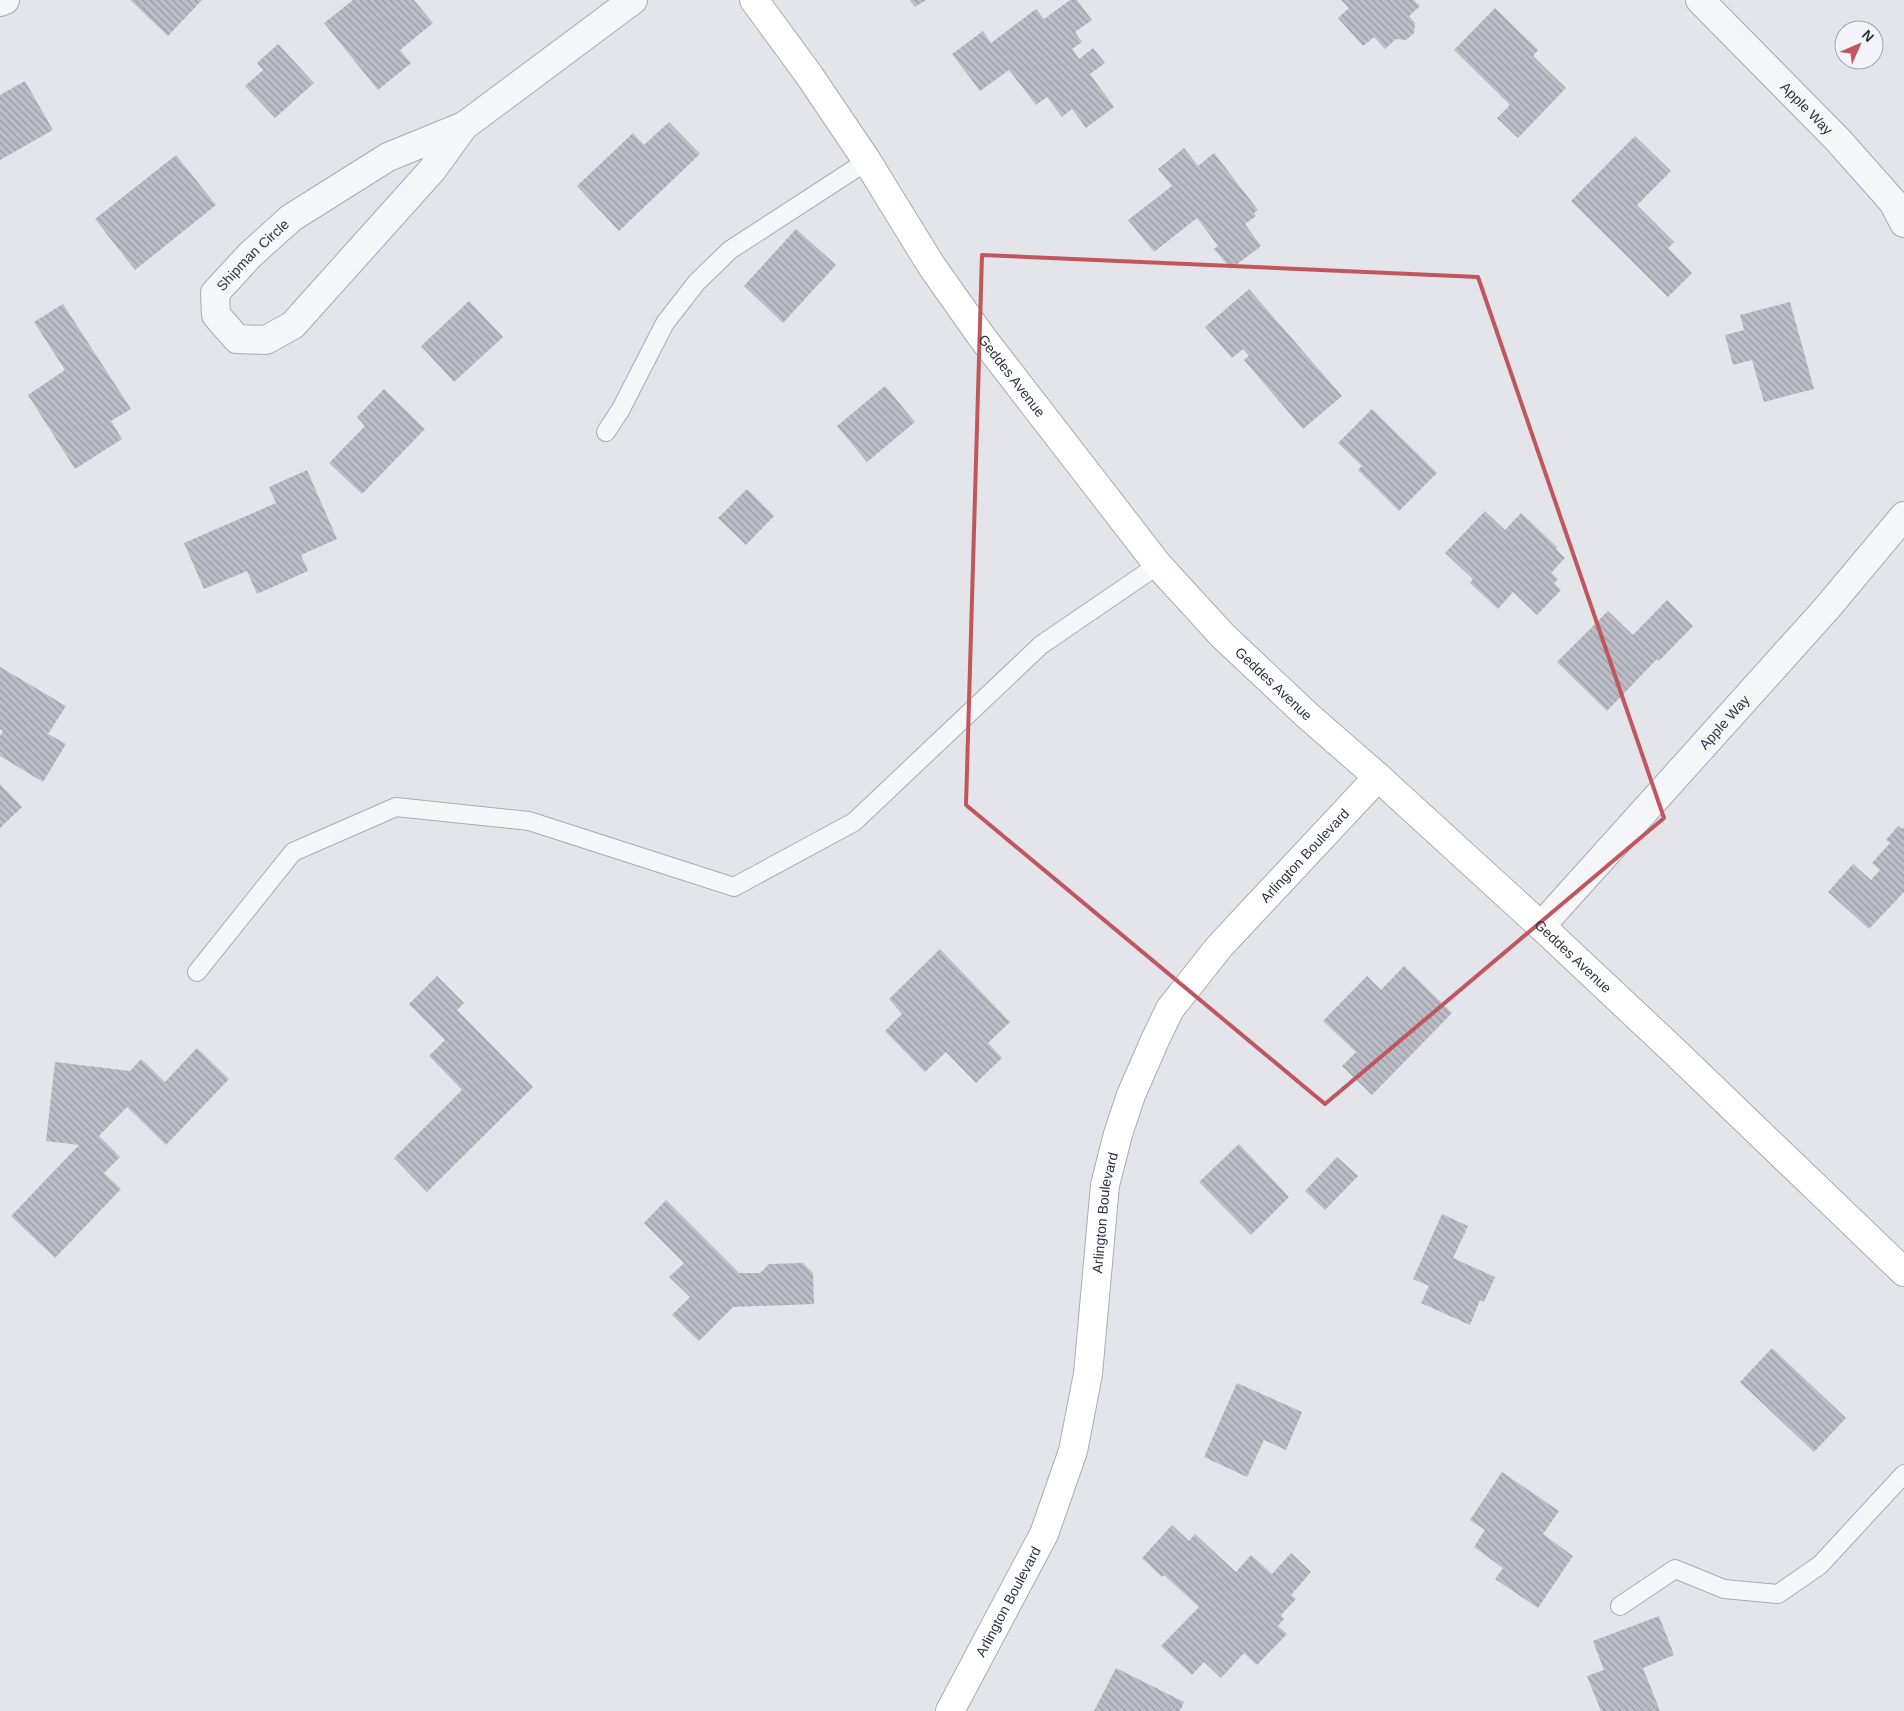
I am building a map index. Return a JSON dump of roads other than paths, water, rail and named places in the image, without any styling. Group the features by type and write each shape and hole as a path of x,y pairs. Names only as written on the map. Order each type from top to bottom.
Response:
{"main road":[{"name":"Geddes Avenue","path":"754,0 809,75 867,161 931,264 981,336 1158,565 1223,636 1308,716 1378,777 1541,926 1904,1272"},
{"name":"Arlington Boulevard","path":"950,1711 1044,1534 1073,1451 1088,1374 1105,1184 1118,1134 1131,1095 1155,1040 1170,1009 1219,947 1378,777"}],"street":[{"path":"0,2 5,0"},
{"name":"Shipman Circle","path":"464,126 432,170 293,324 266,340 237,339 216,315 215,293 250,255 292,218 388,157 464,126 633,0"},
{"name":"Apple Way","path":"1700,0 1838,140 1892,202 1904,224"},
{"name":"Apple Way","path":"1541,926 1827,608 1904,516"}],"lane":[{"path":"606,432 621,409 665,323 697,282 730,250 867,161"},
{"path":"197,972 293,852 396,807 529,821 734,888 854,822 1041,645 1158,565"},
{"path":"1620,1606 1675,1569 1724,1589 1778,1594 1820,1565 1904,1474"}]}
